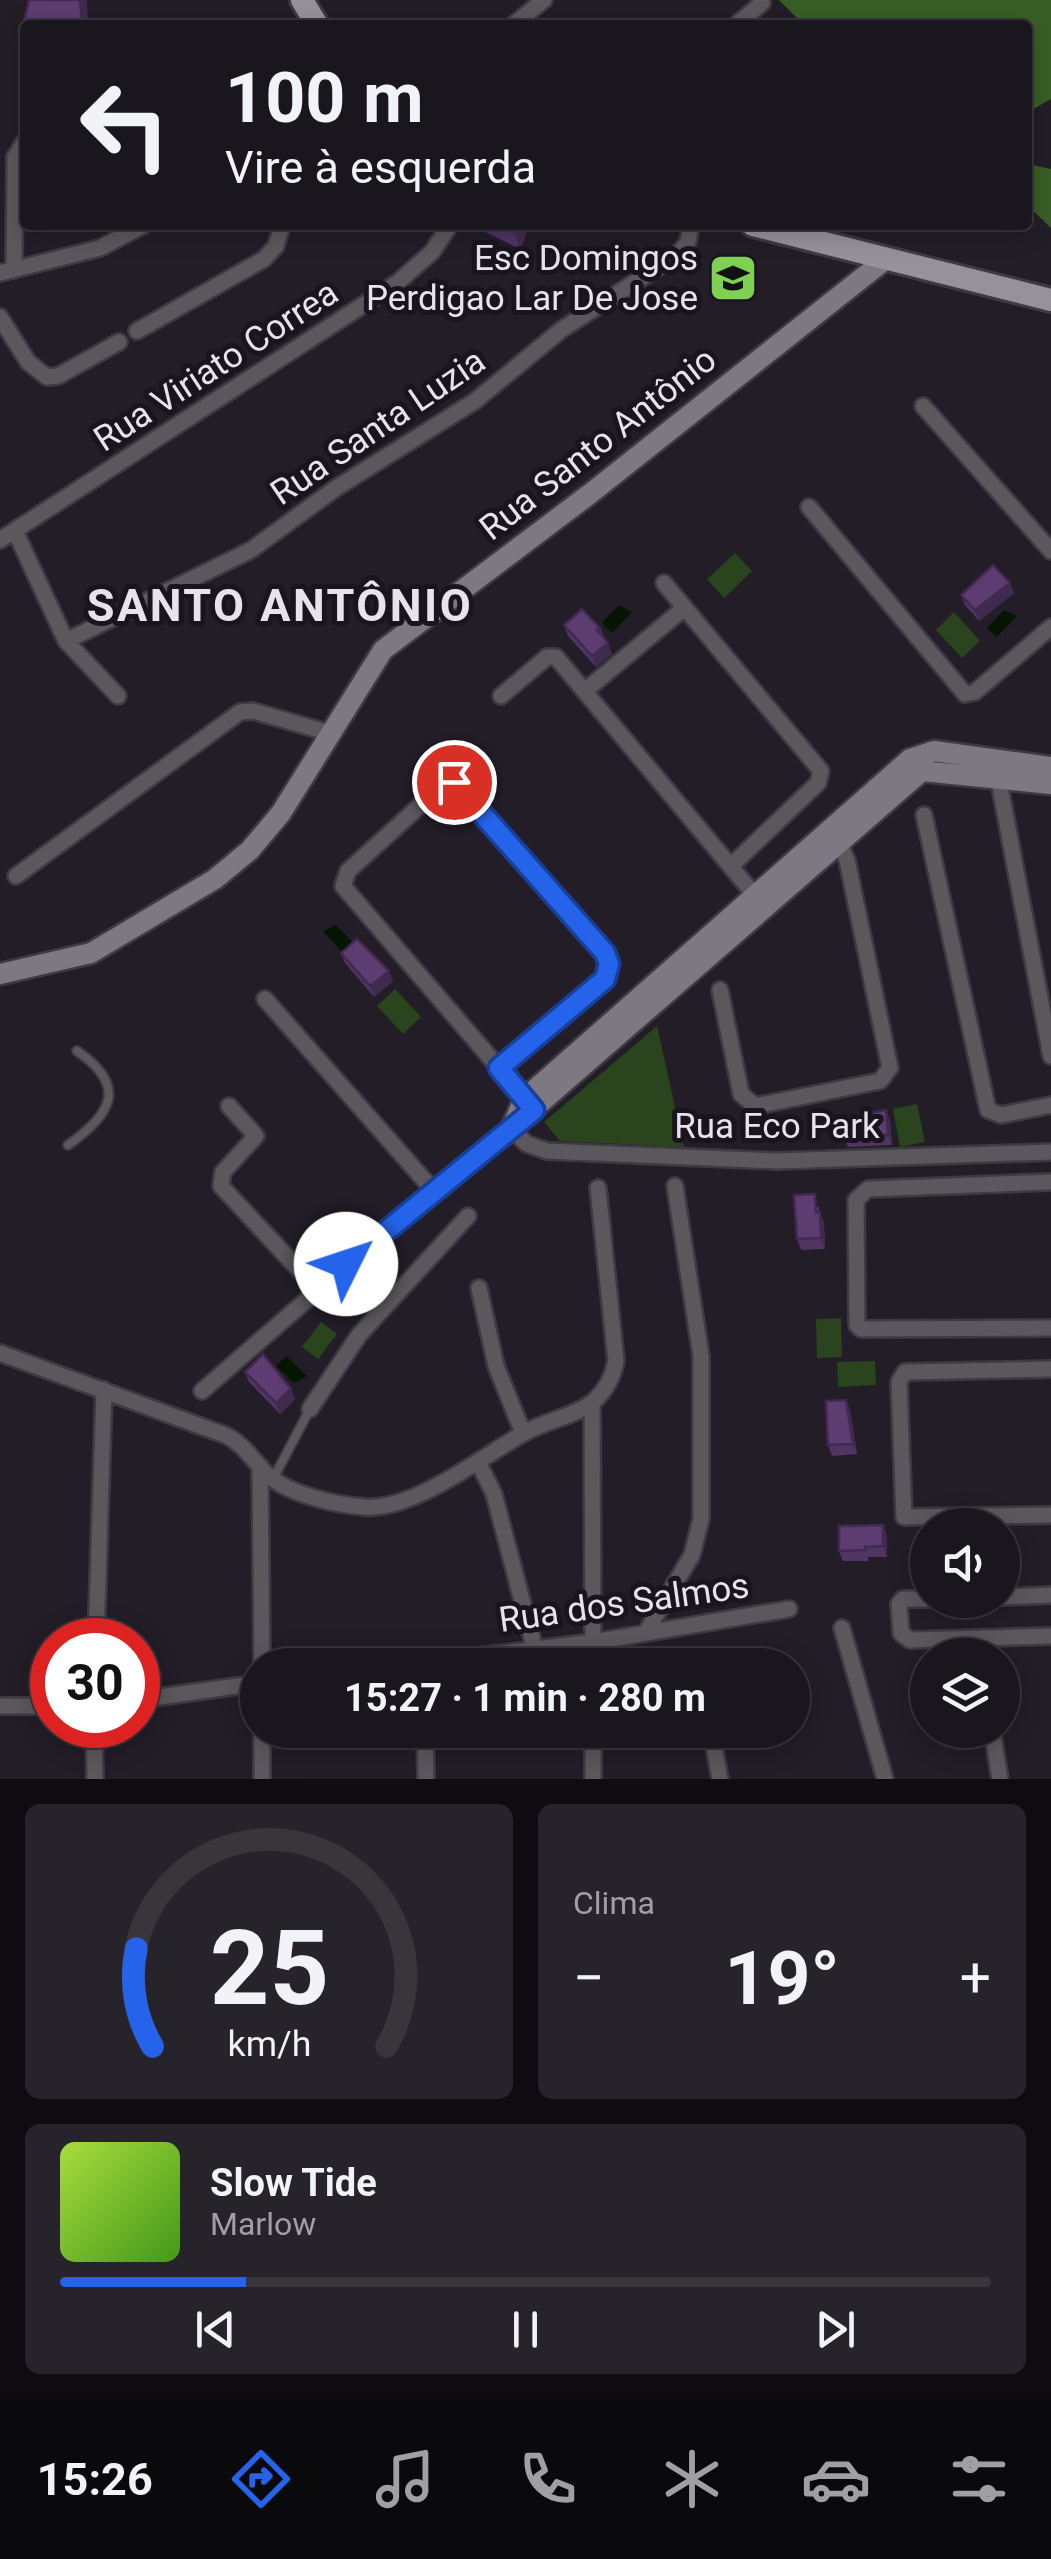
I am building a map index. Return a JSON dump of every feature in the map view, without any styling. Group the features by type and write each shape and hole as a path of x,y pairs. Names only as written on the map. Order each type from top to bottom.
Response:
{"main road":[{"path":"773,230 1051,300"}],"street":[{"path":"519,20 544,0"},
{"path":"742,20 762,4"},
{"path":"20,148 15,156 7,272 100,248 134,230"},
{"path":"137,331 264,260 276,246 281,230"},
{"name":"Rua Viriato Correa","path":"7,536 397,283 432,252 447,230"},
{"name":"Rua Santa Luzia","path":"66,640 234,561 336,488 444,422 512,373 561,330 677,255 688,242 690,230"},
{"name":"Rua Santo Antônio","path":"0,974 91,953 185,901 267,832 333,734 368,671 401,635 590,493 886,258"},
{"path":"0,317 28,362 47,377 58,376 119,342"},
{"path":"923,406 1051,551"},
{"path":"809,507 965,694 975,692 1051,627"},
{"path":"7,536 66,640 118,696"},
{"path":"664,584 821,771 818,783 732,864"},
{"path":"586,690 684,609"},
{"path":"501,696 552,656 586,690 760,901"},
{"path":"16,876 240,712 253,711 333,734"},
{"path":"202,1392 433,1190 511,1129 529,1104 836,835 922,752 1051,784"},
{"path":"997,769 1051,767"},
{"path":"997,769 1051,1056"},
{"path":"499,1068 605,979 609,964 605,953 459,785 450,782 348,871 343,886 529,1104"},
{"path":"924,815 988,1110 1002,1115 1051,1105"},
{"path":"720,990 740,1094 747,1102 755,1106 880,1081 887,1076 890,1068 836,835"},
{"path":"265,998 433,1190"},
{"path":"229,1106 256,1136 223,1172 221,1186 317,1289"},
{"name":"Rua Eco Park","path":"511,1129 536,1148 604,1154 777,1161 1051,1152"},
{"path":"1051,1182 868,1189 856,1200 857,1325 861,1329 1051,1328"},
{"path":"646,1632 692,1555 701,1518 701,1356 675,1186"},
{"path":"0,1353 238,1442 273,1480 323,1498 384,1506 478,1462 523,1433 592,1403 612,1379 616,1362 598,1188"},
{"path":"310,1409 359,1335 468,1216"},
{"path":"479,1288 496,1366 523,1433"},
{"path":"1051,1369 905,1372 898,1382 904,1516 1051,1515"},
{"path":"97,1618 104,1390"},
{"path":"592,1403 593,1648"},
{"path":"478,1462 494,1494 534,1646"},
{"path":"260,1466 262,1648"},
{"path":"1020,1596 1051,1595"},
{"path":"910,1600 900,1604 901,1633 910,1640 1051,1636"},
{"name":"Rua dos Salmos","path":"521,1648 593,1642 789,1609"},
{"path":"842,1628 884,1779"},
{"path":"160,1697 240,1686"},
{"path":"0,1706 30,1706"},
{"path":"94,1748 95,1779"},
{"path":"262,1748 262,1779"},
{"path":"425,1748 426,1779"},
{"path":"592,1779 593,1748"},
{"path":"714,1748 720,1779"},
{"path":"995,1748 1000,1779"}],"lane":[{"path":"68,1145 96,1126 108,1105 108,1086 100,1068 77,1052"},
{"path":"273,1480 310,1409"}],"green space":[{"path":"779,0 1051,0 1051,99 1032,110 1032,20 799,20"},
{"path":"1032,165 1051,169 1051,228 1032,210"},
{"path":"735,553 752,571 724,598 707,579"},
{"path":"954,612 980,641 962,658 936,630"},
{"path":"395,989 421,1017 403,1034 377,1006"},
{"path":"657,1026 684,1147 560,1141 544,1122"},
{"path":"917,1104 925,1142 900,1147 893,1109"},
{"path":"841,1318 842,1357 817,1358 816,1319"},
{"path":"321,1322 337,1334 318,1359 302,1347"},
{"path":"875,1361 876,1385 838,1387 837,1362"}],"shaded area":[{"path":"619,605 632,612 612,633 602,623"},
{"path":"1004,610 1017,616 997,637 987,628"},
{"path":"336,925 353,943 343,953 323,931"},
{"path":"286,1356 307,1376 294,1383 276,1366"}],"building":[{"path":"29,0 80,0 82,20 24,20"},
{"path":"993,565 1010,583 975,610 961,595"},
{"path":"582,609 608,643 592,656 564,625"},
{"path":"357,939 389,971 370,986 341,953"},
{"path":"886,1110 888,1135 844,1137 842,1118"},
{"path":"815,1194 821,1238 797,1239 794,1195"},
{"path":"263,1354 291,1389 276,1403 245,1372"},
{"path":"846,1400 853,1444 828,1445 826,1401"},
{"path":"883,1525 883,1546 839,1551 839,1526"}],"place":[{"name":"Esc Domingos Perdigao Lar De Jose","path":"733,278"}],"district":[{"name":"SANTO ANTÔNIO","path":"280,605"}],"route":[{"path":"346,1264 534,1110 499,1068 605,979 609,964 605,953 454,782"}]}
